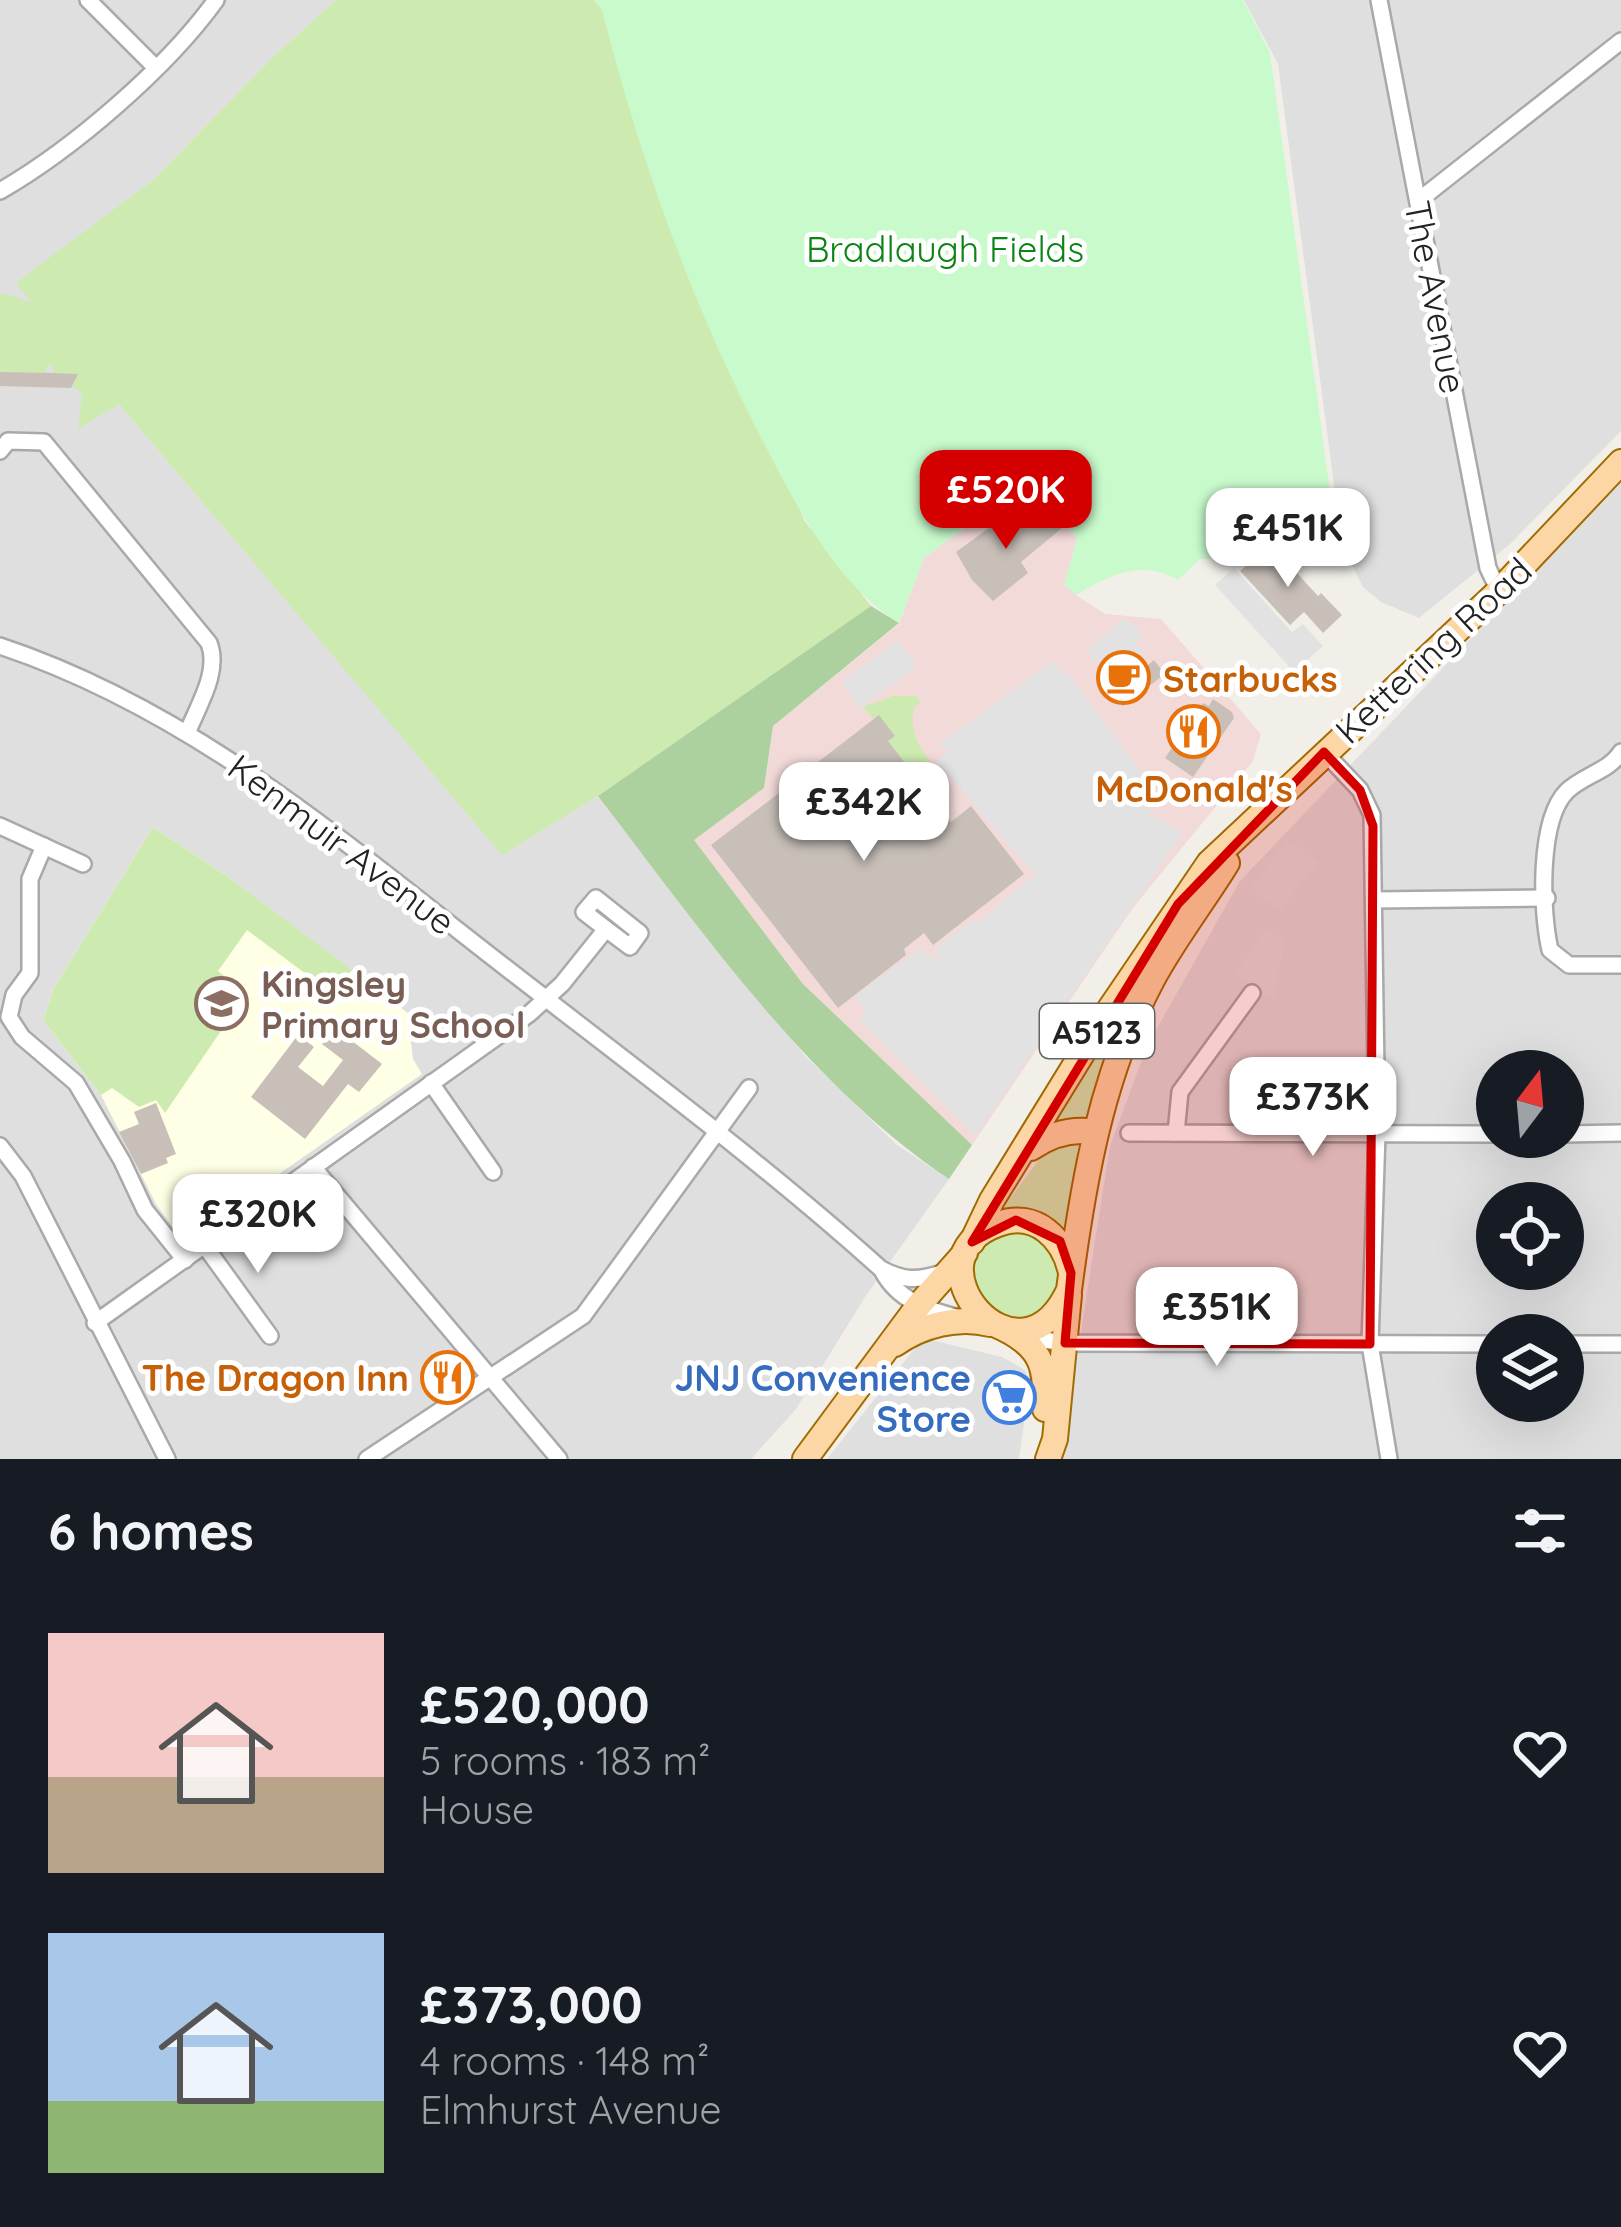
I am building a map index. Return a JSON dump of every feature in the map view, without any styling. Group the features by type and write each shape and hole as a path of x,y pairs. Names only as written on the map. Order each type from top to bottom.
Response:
{"main road":[{"name":"Kettering Road","path":"805,1459 919,1305 969,1246 992,1200 1109,1010 1209,863 1499,591 1621,462"},
{"name":"Kettering Road","path":"1048,1459 1055,1439 1070,1282 1095,1132 1128,1028 1154,975 1241,834"},
{"path":"1024,1154 1055,1134 1095,1132"},
{"path":"997,1327 1038,1326 1052,1317 1070,1282 1060,1241 1032,1222 1004,1222 969,1246 962,1285 976,1312 1044,1366 1048,1459"},
{"name":"Kettering Road","path":"884,1352 932,1326 997,1327"}],"street":[{"path":"88,0 157,68"},
{"path":"0,191 157,68 216,0"},
{"name":"The Avenue","path":"1379,0 1488,568 1499,591"},
{"path":"1418,201 1621,40"},
{"path":"0,451 8,441 44,442 209,643 210,674 188,731"},
{"name":"Kenmuir Avenue","path":"0,646 82,676 188,731 308,816 716,1133 919,1305 1065,1343 1476,1344"},
{"path":"1324,752 1368,802 1373,826 1377,1134 1370,1344 1389,1459"},
{"path":"1619,760 1572,787 1553,810 1546,839 1546,898 1548,940 1555,957 1569,965 1621,965"},
{"path":"0,826 82,864"},
{"path":"44,846 30,879 30,973 14,995 9,1017 22,1037 76,1082 145,1210 185,1260"},
{"path":"1374,900 1546,898"},
{"path":"95,1323 547,999 606,929"},
{"path":"1176,1133 1180,1092 1252,993"},
{"path":"430,1083 493,1172"},
{"path":"367,1459 583,1316 749,1088"},
{"path":"1129,1133 1476,1134"},
{"path":"1584,1134 1621,1133"},
{"path":"0,1146 23,1176 167,1459"},
{"path":"313,1167 559,1459"},
{"path":"205,1246 270,1336"},
{"path":"881,1269 903,1280 921,1280 946,1271"},
{"path":"1584,1344 1621,1344"}],"highlighted area":[{"path":"1324,752 1360,790 1373,826 1370,1344 1065,1343 1071,1273 1060,1241 1016,1220 972,1242 1178,904"}],"shaded area":[{"path":"0,0 336,0 153,180 17,284 502,854 598,796 805,1056 897,1145 949,1179 865,1297 796,1409 751,1459 0,1459"},
{"path":"1244,0 1621,0 1621,431 1509,545 1419,618 1381,602 1363,587 1350,561 1338,514 1278,64"},
{"path":"1028,481 1077,538 1076,595 1105,614 1161,619 1261,734 1253,761 1132,909 972,1145 803,984 693,840 764,788 773,726 899,624 924,558"},
{"path":"1621,481 1621,1459 1061,1459 1110,1146 1147,1046 1240,881"},
{"path":"1234,568 1292,632 1303,624 1323,646 1294,672 1215,585"},
{"path":"1126,618 1143,636 1135,641 1143,651 1103,682 1086,650"},
{"path":"898,641 917,667 860,708 841,682"},
{"path":"1052,662 1074,681 1150,784 1150,815 1183,832 975,1136 859,1020 867,1012 855,996 921,948 935,959 939,956 934,949 975,919 979,922 1035,875 936,761 948,753 940,743"},
{"name":"Kingsley Primary School","path":"153,827 227,876 417,1020 411,1042 413,1059 422,1074 183,1241 156,1204 101,1095 43,1020 54,988"},
{"path":"1288,840 1318,862 1280,910 1250,888"},
{"path":"1266,928 1284,940 1274,998 1236,974"},
{"path":"923,1338 1002,1357 1025,1370 1030,1380 1019,1459 827,1459"}],"green space":[{"path":"336,0 594,0 602,10 804,520 871,606 598,796 502,855 119,404 78,429 82,393 54,373 53,365 46,366 46,373 0,372 0,295 32,303 16,283 153,180"},
{"name":"Bradlaugh Fields","path":"594,0 1243,0 1270,53 1331,499 1295,535 1244,539 1227,556 1200,559 1178,580 1138,570 1113,576 1076,595 1064,585 1077,538 1028,481 924,558 899,623 857,588 822,545 741,397 672,235 602,10"},
{"path":"871,606 899,623 773,726 764,788 694,840 803,984 972,1145 949,1179 898,1141 803,1052 717,951 598,796"},
{"path":"893,696 917,696 920,703 914,708 914,731 932,764 916,777 888,741 894,736 878,716 874,719 863,707"},
{"path":"153,827 352,970 333,994 247,930 218,971 240,989 217,1022 223,1028 165,1113 156,1100 139,1107 112,1088 101,1095 43,1020 54,988"},
{"path":"1117,1010 1125,1015 1084,1124 1053,1127"},
{"path":"1079,1139 1066,1235 1003,1213 1050,1145"},
{"path":"1016,1232 1047,1244 1059,1275 1047,1306 1016,1318 985,1306 973,1275 985,1244"}],"building":[{"path":"0,372 78,374 71,388 0,386"},
{"path":"1045,505 1062,528 1021,562 1028,573 993,601 972,580 956,552 993,525 1001,536"},
{"path":"1270,544 1342,615 1323,633 1304,612 1290,625 1240,571"},
{"path":"1140,656 1147,666 1154,660 1165,674 1123,706 1105,683"},
{"path":"1213,699 1234,718 1193,777 1165,758 1203,703 1209,706"},
{"path":"879,715 895,736 888,741 951,822 971,806 1024,874 933,945 924,933 904,949 906,955 838,1008 711,845 791,784 807,806 826,792 809,769"},
{"path":"334,1027 382,1064 359,1092 348,1084 305,1139 251,1097 298,1035 314,1047 298,1067 323,1086 343,1060 322,1044"},
{"path":"156,1103 176,1154 166,1158 168,1163 141,1174 119,1132 139,1124 134,1112"}],"place":[{"name":"Starbucks","path":"1124,678"},
{"name":"McDonald's","path":"1194,732"},
{"name":"Kingsley Primary School","path":"222,1004"},
{"name":"The Dragon Inn","path":"448,1377"},
{"name":"JNJ Convenience Store","path":"1010,1398"}]}
